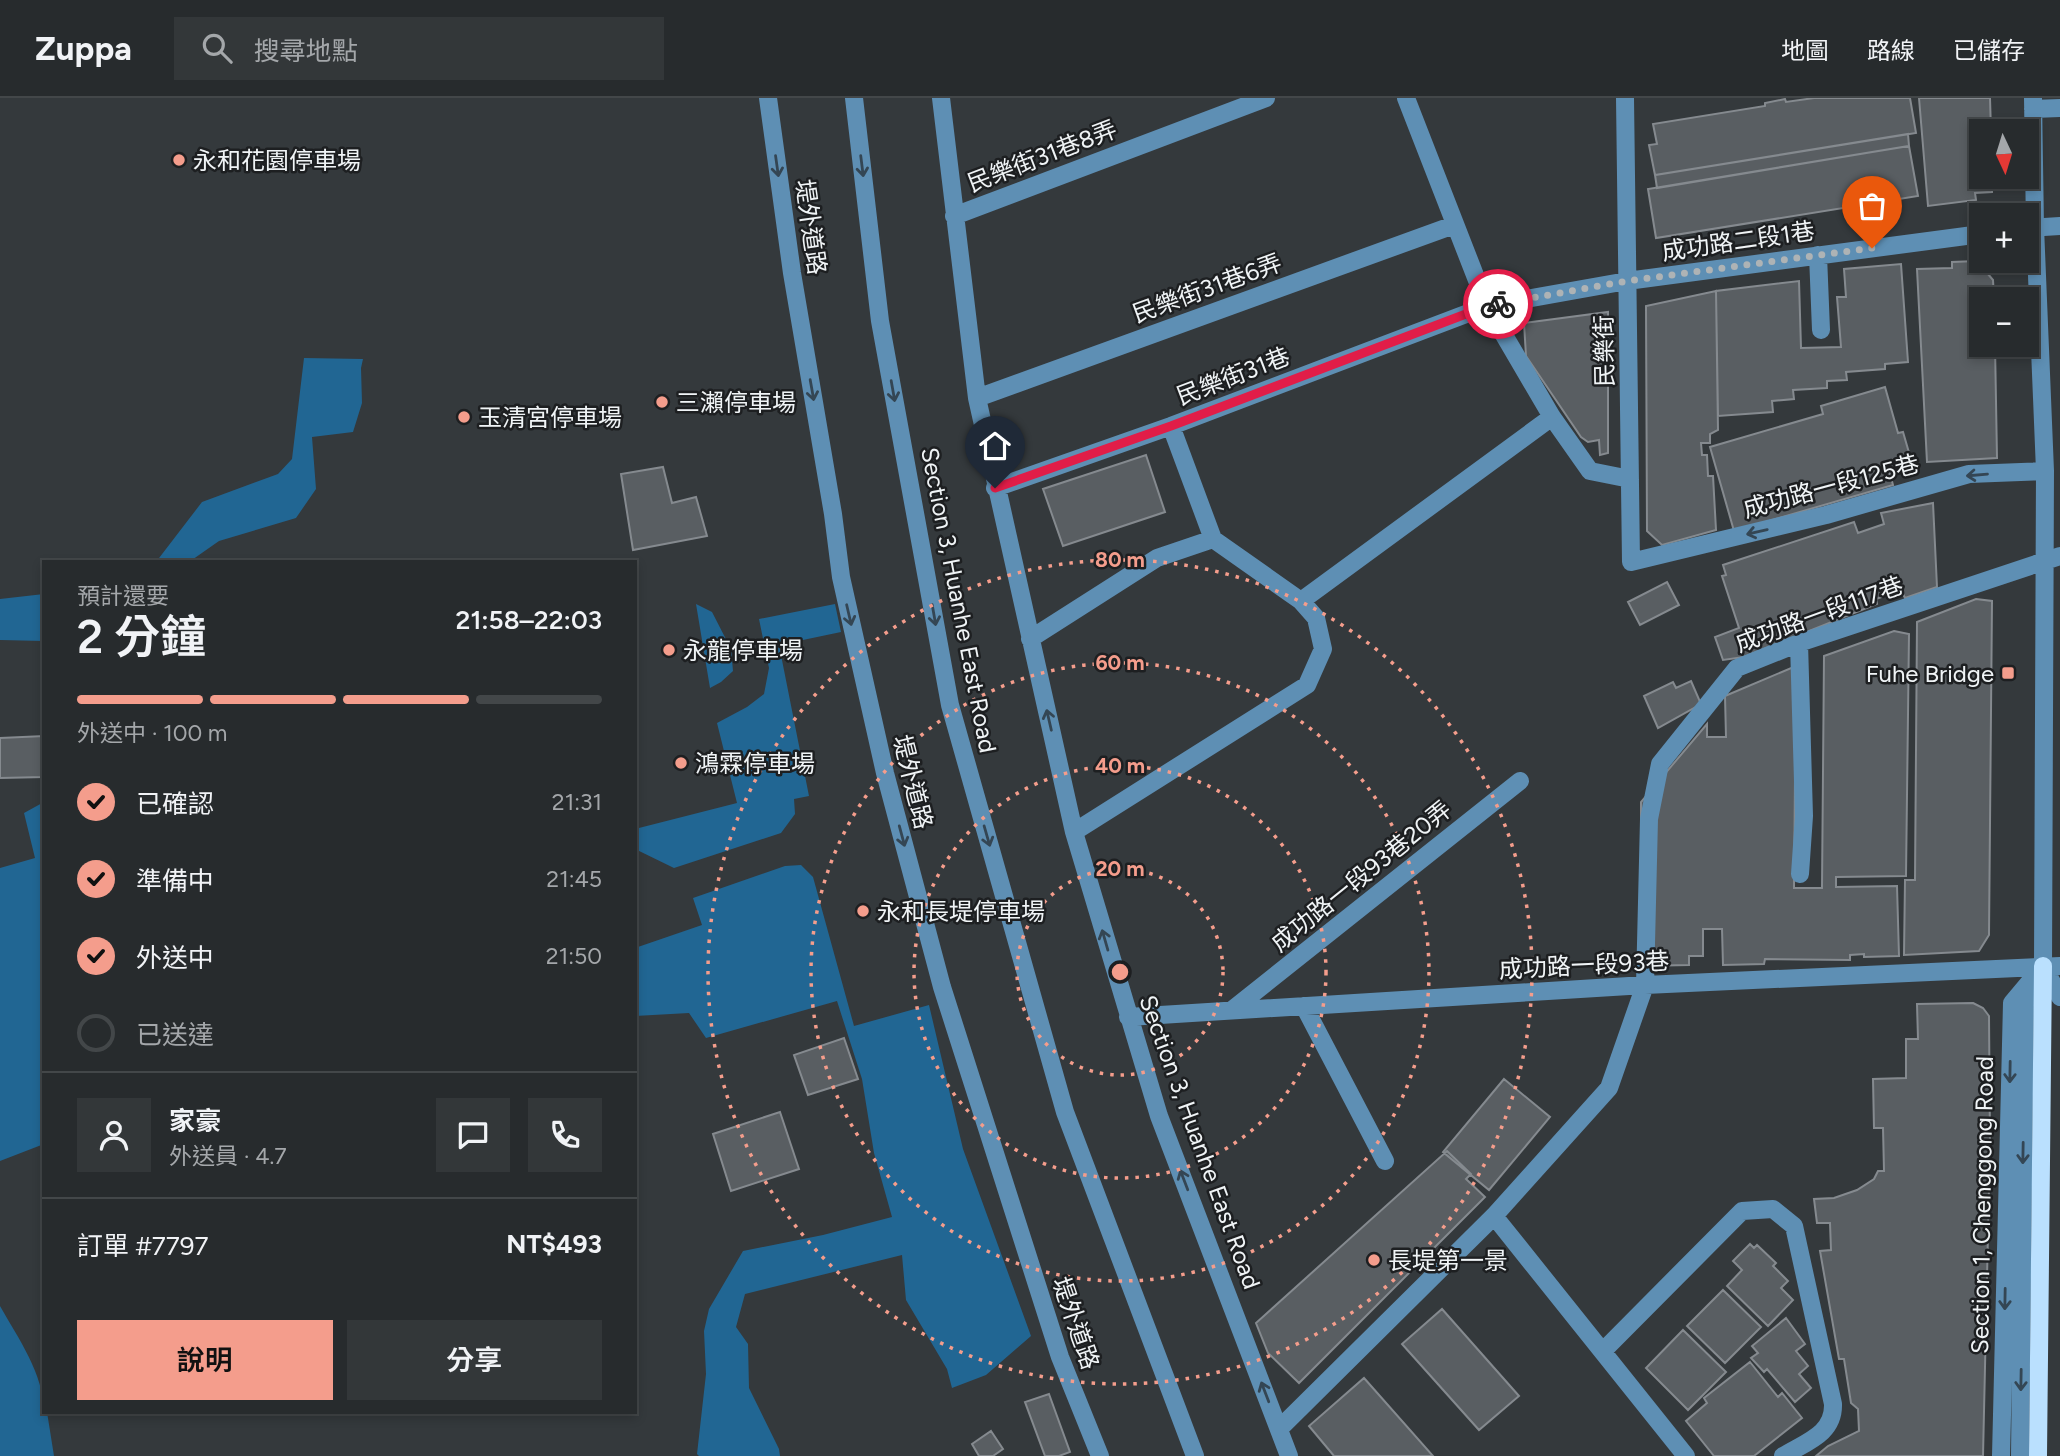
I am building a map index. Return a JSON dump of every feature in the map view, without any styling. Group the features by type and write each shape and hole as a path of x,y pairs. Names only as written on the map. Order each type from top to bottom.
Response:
{"main road":[{"path":"2038,1450 2051,966"}],"street":[{"name":"堤外道路","path":"768,98 792,273 833,514 841,577 885,773 942,987 1060,1357 1100,1456"},
{"name":"Section 3, Huanhe East Road","path":"854,98 880,321 950,705 1065,1112 1195,1456"},
{"name":"Section 3, Huanhe East Road","path":"941,98 977,398 1074,832 1159,1116 1289,1456"},
{"name":"民樂街31巷8弄","path":"954,215 1266,98"},
{"path":"1406,98 1487,306 1552,417 1590,471 1630,479"},
{"name":"民樂街","path":"1625,98 1631,562"},
{"path":"2031,203 2033,104 2060,108"},
{"name":"民樂街31巷6弄","path":"977,398 1454,225"},
{"path":"2039,227 2060,226"},
{"name":"成功路二段1巷","path":"1627,281 1969,236"},
{"path":"1818,255 1821,330"},
{"path":"2034,273 2053,559 2051,966 2060,997"},
{"name":"民樂街31巷","path":"995,488 1171,426 1487,306 1627,281"},
{"path":"1301,601 1552,417"},
{"path":"1074,832 1307,685 1322,649 1316,618 1301,601 1213,539 1171,426"},
{"name":"成功路一段125巷","path":"1631,562 1826,515 1969,474 2045,471"},
{"path":"1031,639 1157,558 1213,539"},
{"name":"成功路一段117巷","path":"1279,1429 1494,1216 1609,1088 1645,985 1649,819 1660,764 1737,668 1799,643 2053,559"},
{"path":"1799,643 1804,816 1800,874"},
{"name":"成功路一段93巷20弄","path":"1232,1010 1520,781"},
{"path":"2020,1456 2025,1004 2051,966"},
{"name":"成功路一段93巷","path":"1128,1017 1645,985 2051,966"},
{"name":"Section 1, Chenggong Road","path":"2001,1456 2012,1003 2051,966"},
{"path":"1304,1006 1385,1161"},
{"path":"1604,1351 1742,1211 1773,1209 1794,1226 1833,1404 1833,1418 1827,1429 1783,1456"},
{"path":"1494,1216 1686,1456"}],"shaded area":[{"path":"304,358 363,359 362,403 353,432 312,437 316,489 296,518 219,541 192,560 158,560 202,502 278,474 292,459"},
{"path":"42,594 42,641 0,640 0,599"},
{"path":"696,604 712,612 731,649 733,671 710,688"},
{"path":"835,604 841,632 779,645 809,796 794,799 795,814 781,833 674,868 637,850 637,828 737,803 717,723 747,707 764,694 769,668 759,619"},
{"path":"42,803 42,1145 0,1161 0,868 35,858 24,813"},
{"path":"801,865 813,877 854,1026 929,1005 963,1149 1031,1336 986,1375 952,1388 947,1369 906,1300 902,1255 745,1294 736,1327 748,1344 749,1388 780,1456 699,1456 697,1454 706,1374 704,1331 709,1309 743,1251 823,1235 892,1217 874,1153 862,1079 837,1001 706,1038 689,1013 637,1016 637,947 702,925 693,898 785,866"},
{"path":"0,1306 35,1370 42,1393 42,1414 47,1414 54,1456 0,1456"}],"building":[{"path":"1814,98 1910,98 1916,133 1655,175 1649,145 1657,144 1653,124 1765,106 1765,103 1785,99 1786,102"},
{"path":"1919,98 1990,98 1991,119 1969,119 1969,189 1992,189 1992,192 1975,193 1976,200 1928,206"},
{"path":"1908,134 1909,146 1657,188 1655,175"},
{"path":"1909,146 1918,196 1656,238 1648,189"},
{"path":"1969,261 1969,273 1987,273 1993,280 1993,287 1969,287 1969,357 1995,357 1997,458 1927,462 1917,269 1952,268 1952,262"},
{"path":"1901,264 1908,362 1885,364 1885,369 1846,372 1847,380 1827,381 1827,388 1793,390 1794,399 1772,401 1773,412 1718,416 1716,291 1799,281 1801,348 1841,347 1837,297 1846,297 1844,269"},
{"path":"1716,291 1718,430 1710,434 1710,443 1701,443 1702,455 1707,455 1708,476 1713,476 1716,530 1662,545 1647,531 1646,306"},
{"path":"1608,312 1608,453 1600,455 1599,440 1588,442 1581,437 1526,356 1524,323"},
{"path":"1885,387 1898,433 1903,432 1912,463 1889,470 1893,485 1734,531 1710,447 1823,414 1821,406"},
{"path":"1146,455 1165,512 1063,546 1043,489"},
{"path":"663,467 672,503 696,497 707,536 633,550 621,474"},
{"path":"1933,503 1937,587 1905,598 1901,590 1876,599 1877,604 1744,657 1723,660 1715,637 1739,628 1722,576 1726,575 1723,565 1854,522 1858,533 1884,524 1881,513"},
{"path":"1667,582 1679,605 1640,625 1628,602"},
{"path":"1976,599 1992,601 1989,935 1979,951 1904,955 1905,880 1915,880 1917,622"},
{"path":"1894,631 1909,634 1906,876 1836,877 1836,887 1897,886 1899,956 1850,955 1850,960 1765,959 1764,964 1723,965 1722,929 1703,929 1703,956 1689,956 1689,965 1641,966 1641,802 1707,724 1707,737 1726,737 1725,696 1796,666 1794,888 1822,888 1824,656"},
{"path":"1691,681 1701,704 1658,728 1644,696 1673,682 1676,688"},
{"path":"42,736 42,777 0,778 0,738"},
{"path":"1973,1003 1983,1008 1989,1016 1990,1144 1983,1456 1816,1456 1828,1446 1859,1431 1858,1409 1851,1403 1844,1359 1839,1359 1820,1251 1831,1250 1830,1223 1817,1223 1814,1199 1834,1198 1857,1190 1874,1179 1878,1171 1884,1171 1883,1128 1874,1128 1873,1079 1906,1078 1906,1039 1918,1039 1917,1004"},
{"path":"844,1038 858,1079 808,1095 794,1055"},
{"path":"1504,1079 1550,1117 1489,1190 1443,1152"},
{"path":"780,1112 799,1169 731,1191 713,1134"},
{"name":"長堤第一景","path":"1447,1151 1471,1174 1466,1179 1485,1197 1299,1383 1268,1353 1256,1323"},
{"path":"1750,1244 1754,1248 1757,1245 1776,1263 1773,1266 1788,1281 1781,1288 1793,1300 1768,1326 1727,1286 1742,1270 1733,1261"},
{"path":"1723,1290 1761,1327 1725,1363 1687,1326"},
{"name":"長堤第一景","path":"1442,1309 1519,1396 1479,1430 1402,1344"},
{"path":"1786,1318 1805,1344 1796,1351 1808,1366 1799,1374 1811,1388 1795,1402 1767,1369 1764,1372 1751,1358 1758,1353 1752,1346"},
{"path":"1683,1330 1726,1372 1688,1410 1646,1368"},
{"path":"1750,1362 1778,1397 1782,1393 1802,1418 1754,1456 1714,1456 1686,1421 1707,1403 1704,1398"},
{"path":"1364,1378 1433,1456 1334,1456 1309,1426"},
{"path":"1049,1394 1070,1452 1059,1456 1045,1456 1025,1402"},
{"path":"991,1431 1003,1449 993,1456 979,1456 972,1444"}],"way so far":[{"path":"1498,304 1627,281 1872,248"}],"place":[{"name":"永和花園停車場","path":"179,160"},
{"name":"三瀨停車場","path":"662,402"},
{"name":"玉清宮停車場","path":"464,417"},
{"name":"永龍停車場","path":"669,650"},
{"name":"Fuhe Bridge","path":"2008,673"},
{"name":"鴻霖停車場","path":"681,763"},
{"name":"永和長堤停車場","path":"863,911"},
{"name":"長堤第一景","path":"1374,1260"}],"route":[{"path":"995,488 1171,426 1498,304"}]}
